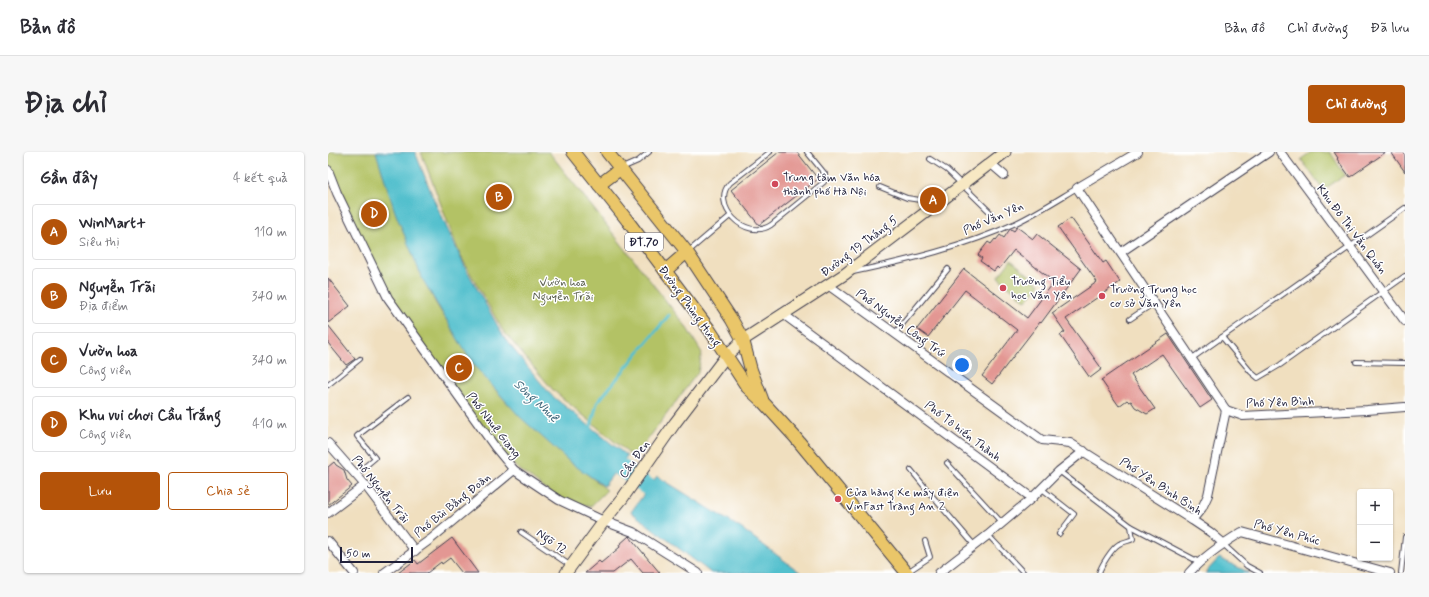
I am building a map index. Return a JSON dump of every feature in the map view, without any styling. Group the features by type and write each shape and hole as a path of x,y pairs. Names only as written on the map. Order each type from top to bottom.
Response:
{"main road":[{"name":"Đường Phùng Hưng","path":"573,152 709,329 747,387 795,437 907,573"},
{"name":"Đường Phùng Hưng","path":"607,152 687,252 732,320 743,340 751,370 763,402"},
{"path":"599,185 620,169"},
{"path":"665,270 687,252"}],"street":[{"name":"Đường 19 Tháng 5","path":"726,356 743,340 845,274 1005,152"},
{"name":"Phố Văn Yên","path":"1077,188 1138,152"},
{"path":"1121,252 1269,152"},
{"name":"Khu Đô Thị Văn Quán","path":"1280,152 1405,321"},
{"path":"990,163 1004,175"},
{"name":"Phố Nhuệ Giang","path":"328,170 337,193 388,298 490,441 514,470 558,500 604,521 633,532 691,571"},
{"path":"1077,188 1226,410 1208,495 1202,508 1192,520"},
{"name":"Phố Nguyễn Công Trứ","path":"828,285 1042,440 1070,443 1084,451"},
{"name":"Phố Tô hiến Thành","path":"783,314 1032,498"},
{"name":"Cầu Đen","path":"569,570 726,356"},
{"name":"Phố Yên Bình","path":"1226,410 1243,416 1405,407"},
{"name":"Phố Nguyễn Trãi","path":"328,443 365,485 415,551"},
{"path":"940,573 1002,524 1042,489 1059,471 1084,451"},
{"name":"Phố Yên Bình Bình","path":"1084,451 1192,520 1223,543"},
{"name":"Phố Bùi Bằng Đoàn","path":"384,573 431,539 514,470"},
{"path":"328,513 365,485"},
{"name":"Phố Yên Phúc","path":"1189,573 1199,562 1223,543 1242,532 1390,573"},
{"path":"328,541 354,573"}],"lane":[{"path":"620,169 638,161 649,152"},
{"path":"770,152 726,188 724,196 730,216 743,227 753,230 765,229 824,182 825,174 807,152"},
{"path":"930,159 947,170 991,213"},
{"path":"880,187 907,198 920,200 933,206"},
{"name":"Phố Văn Yên","path":"845,274 919,258 969,242 1017,222 1077,188"},
{"path":"1191,359 1405,208"},
{"path":"687,252 730,216"},
{"path":"895,333 948,269"},
{"path":"1222,337 1251,372 1258,378 1280,365 1405,276"},
{"path":"1130,319 1155,303"},
{"path":"328,385 360,359"},
{"path":"1356,362 1405,363"},
{"path":"356,474 376,458 357,436 408,397"},
{"path":"947,463 1002,524"},
{"path":"911,470 975,546"},
{"path":"1059,471 1131,526 1199,562"},
{"path":"1042,489 1074,514 1059,534"},
{"path":"1099,573 1111,552 1119,544 1133,539 1131,526"},
{"name":"Ngõ 12","path":"521,532 569,570"},
{"path":"988,535 1023,572"},
{"path":"1401,573 1405,537"},
{"path":"907,573 930,557 925,541"},
{"path":"1223,543 1247,566 1260,573"}],"green space":[{"path":"328,152 379,152 405,235 435,302 470,357 499,394 520,416 607,490 591,506 560,500 516,467 496,446 389,297 339,193 328,166"},
{"name":"Vườn hoa Nguyễn Trãi","path":"421,152 549,152 685,325 702,353 698,372 634,458 553,390 503,331 460,255"},
{"path":"1311,152 1330,152 1345,175 1323,190 1301,159"},
{"path":"1011,260 1040,284 1026,301 998,277"}],"water":[{"path":"376,152 415,152 435,202 465,267 505,339 551,395 627,456 604,486 571,463 520,417 472,363 423,280 395,212"},
{"path":"657,476 742,529 801,573 711,573 631,512"},
{"path":"1219,558 1250,573 1205,573"}],"building":[{"name":"Trung tâm Văn hóa thành phố Hà Nội","path":"779,152 797,152 818,179 759,225 731,190"},
{"path":"1334,152 1386,152 1350,177 1337,159 1338,158"},
{"path":"1391,152 1405,152 1405,172"},
{"path":"1071,218 1103,263 1106,261 1120,282 1066,319 1102,369 1090,378 1060,335 1065,332 1052,313 1097,282 1058,227"},
{"path":"1017,227 1033,239 1037,234 1081,269 1041,323 1040,322 992,384 982,376 1017,330 965,290 928,337 917,329 964,269 1027,318 1054,282 1014,250 999,269 997,267 994,271 980,261 982,258 978,255 988,242 991,244 1000,235 1004,238 1010,229 1014,231"},
{"path":"328,278 350,306 328,323"},
{"path":"328,325 355,359 346,365 328,343"},
{"path":"1168,334 1212,400 1200,408 1162,354 1131,375 1155,409 1147,414 1135,407 1131,401 1129,402 1127,400 1119,406 1101,380"},
{"path":"334,462 344,470 347,480 352,486 328,505 328,467"},
{"path":"629,536 660,573 643,573 631,559 613,573 585,573 599,561 601,563 620,547 619,545"},
{"path":"452,538 478,573 462,573 450,558 442,564 441,562 427,573 398,573 415,560 418,564"}],"waterway":[{"path":"590,430 597,403 669,315"},
{"name":"Sông Nhuệ","path":"599,452 669,502"}],"place":[{"name":"Trung tâm Văn hóa thành phố Hà Nội","path":"775,184"},
{"name":"Nguyễn Trãi","path":"499,197"},
{"name":"WinMart+","path":"933,200"},
{"name":"Khu vui chơi Cầu Trắng","path":"374,214"},
{"name":"Trường Tiểu học Văn Yên","path":"1003,288"},
{"name":"Trường Trung học cơ sở Văn Yên","path":"1102,296"},
{"name":"Vườn hoa","path":"459,368"},
{"name":"Cửa hàng Xe máy điện VinFast Tràng An 2","path":"838,499"}]}
